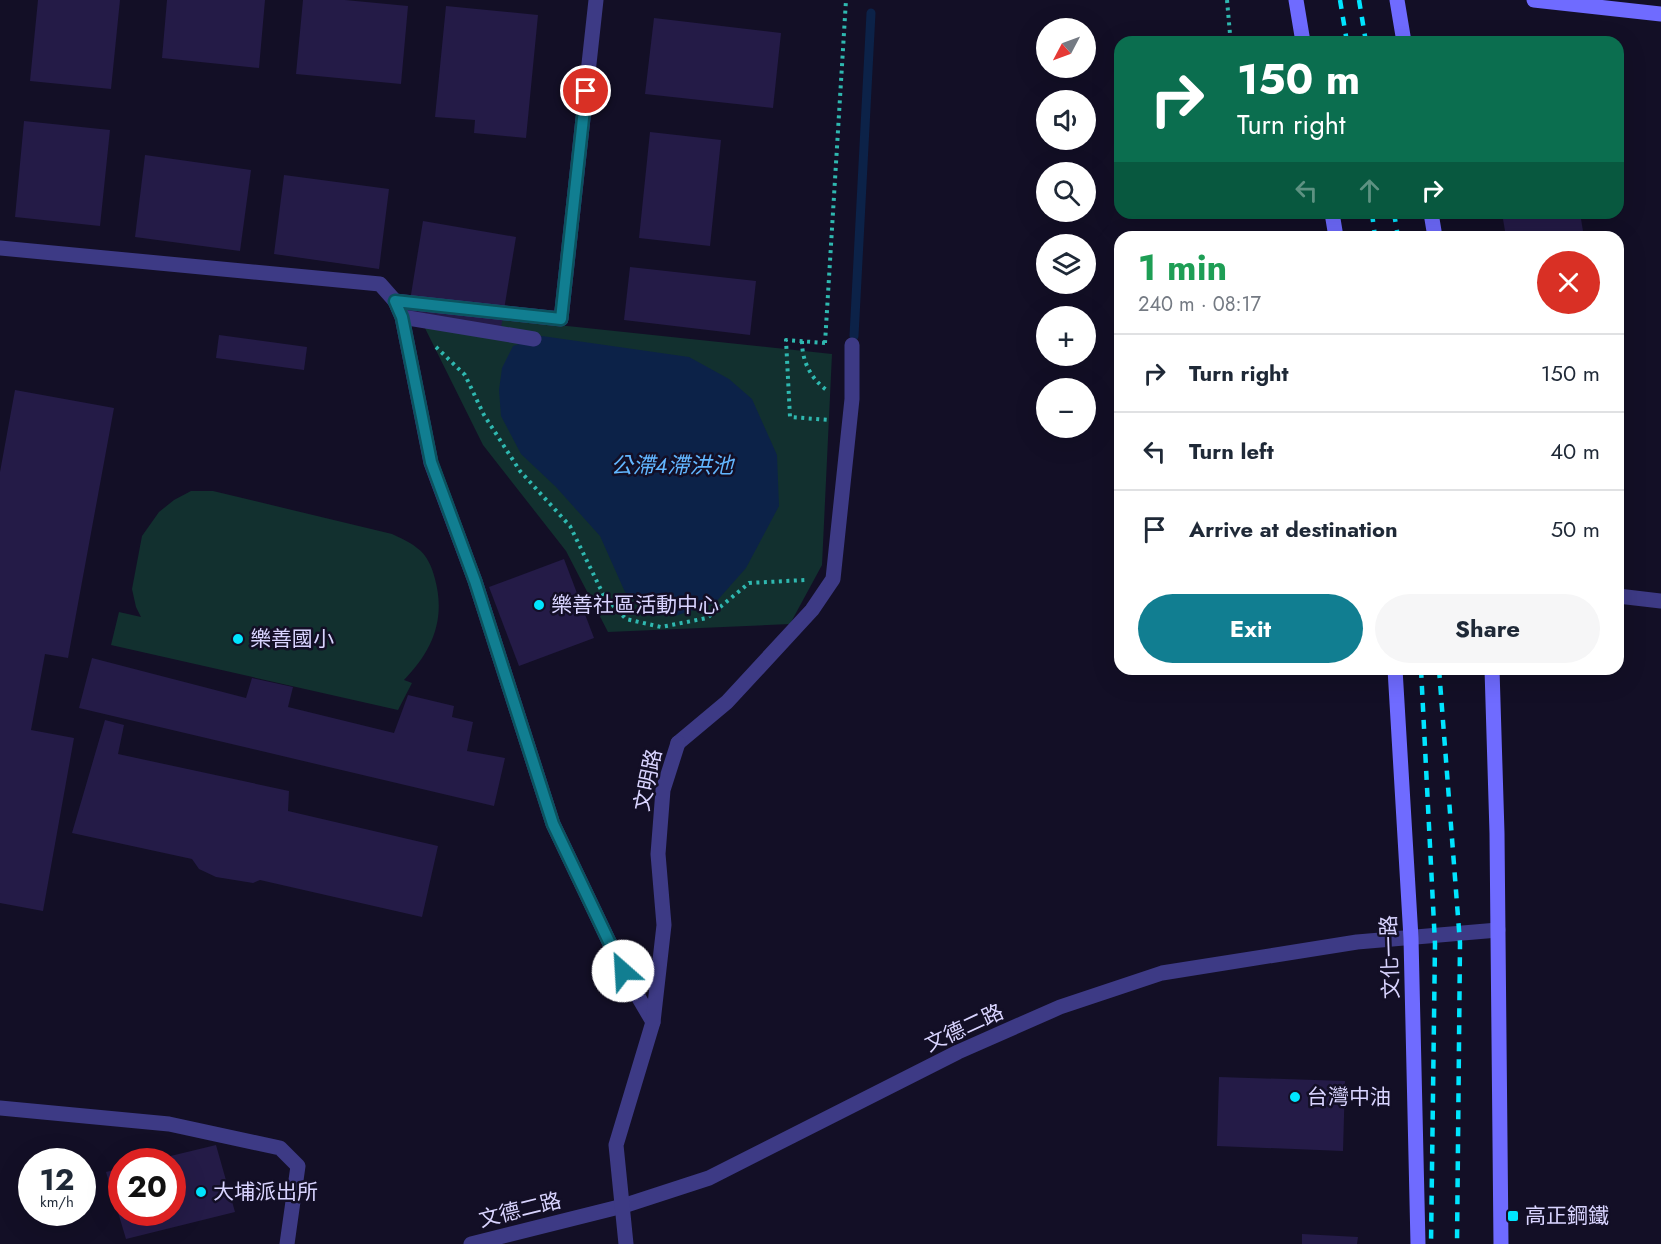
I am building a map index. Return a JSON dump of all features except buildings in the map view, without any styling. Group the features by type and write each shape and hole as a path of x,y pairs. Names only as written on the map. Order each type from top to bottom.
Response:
{"street":[{"path":"395,301 561,319 596,0"},
{"path":"1296,0 1303,36"},
{"path":"1397,0 1403,36"},
{"path":"1534,0 1661,14"},
{"path":"0,248 380,284 395,301 403,324 431,462 475,581 553,824 623,971 652,1022"},
{"path":"403,324 534,339"},
{"name":"文明路","path":"627,1244 616,1145 652,1022 664,926 658,855 663,790 678,743 727,702 812,610 833,579 852,399 852,345"},
{"path":"1624,597 1661,601"},
{"name":"文化一路","path":"1395,675 1411,938 1418,1244"},
{"path":"1492,675 1498,930 1501,1244"},
{"name":"文德二路","path":"471,1244 623,1206 709,1178 958,1052 1072,1003 1162,973 1357,942 1498,930"},
{"path":"0,1108 169,1124 280,1148 298,1166 287,1244"}],"path":[{"path":"825,343 846,0"},
{"path":"1227,0 1230,34"},
{"path":"403,324 429,341 465,375 484,415 520,471 570,526 604,596 626,619 661,627 707,618 749,583 833,579"},
{"path":"849,422 790,417 786,340 852,345"},
{"path":"802,341 802,353 807,368 819,385 836,396 852,399"}],"green space":[{"path":"416,310 832,354 822,565 790,624 608,632 566,551 483,445"},
{"path":"191,491 213,491 392,534 424,554 431,566 438,594 437,621 429,646 404,680 412,683 398,710 111,645 119,612 141,617 132,589 142,536 159,512 174,500"}],"water":[{"name":"公滯4滯洪池","path":"542,336 689,357 729,379 752,399 777,455 779,506 746,568 715,603 675,616 649,610 625,592 600,536 556,487 521,454 501,416 499,390 502,368 513,346"}],"waterway":[{"path":"854,336 871,13"}],"railway":[{"path":"1340,0 1346,36"},
{"path":"1359,0 1365,36"},
{"path":"1373,219 1374,231"},
{"path":"1395,219 1397,231"},
{"path":"1421,675 1435,944 1431,1244"},
{"path":"1439,675 1460,943 1457,1244"}],"place":[{"name":"樂善社區活動中心","path":"539,605"},
{"name":"樂善國小","path":"238,639"},
{"name":"台灣中油","path":"1295,1097"},
{"name":"大埔派出所","path":"201,1192"},
{"name":"高正鋼鐵","path":"1513,1216"}],"route":[{"path":"586,91 561,319 395,301 402,317 431,462 475,581 553,824 623,971"}]}
